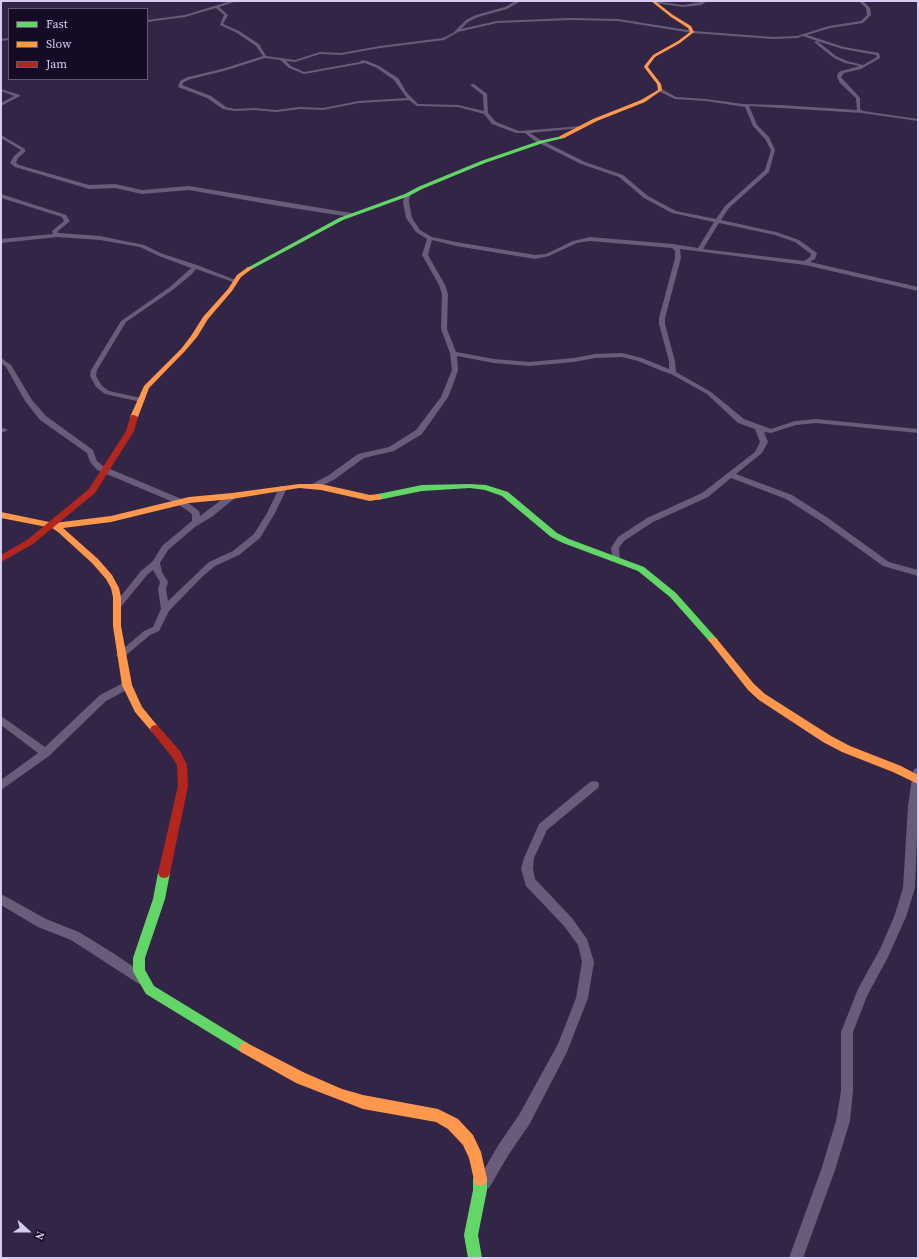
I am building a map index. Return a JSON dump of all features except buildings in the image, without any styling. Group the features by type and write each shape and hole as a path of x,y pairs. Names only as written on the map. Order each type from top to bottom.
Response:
{"street":[{"path":"148,21 184,16 235,1"},
{"path":"457,32 467,21 477,16 506,8 520,1"},
{"path":"654,1 672,16 688,25 692,31"},
{"path":"654,1 683,6 700,4 705,1"},
{"path":"410,99 359,102 323,109 300,108 276,111 254,108 235,110 225,108 209,98 180,86 182,81 190,78 265,57 295,61 320,53 341,54 393,45 444,39 457,32 497,22 570,19 615,20 692,31 773,38 790,38 834,26 862,22 869,15 868,8 861,1"},
{"path":"217,7 226,15 220,24 238,32 258,45 265,57"},
{"path":"660,90 659,84 649,72 647,65 654,56 679,42 692,31"},
{"path":"802,35 843,48 873,53 879,56 877,59 863,66 842,72 839,76 844,84 858,98 858,108 862,112"},
{"path":"810,38 835,57 846,62 863,66"},
{"path":"341,54 378,67 396,80 410,99 419,105 453,105 486,113 496,124 515,131 526,132 580,127"},
{"path":"281,59 290,67 304,73 341,68 366,62"},
{"path":"472,85 485,94 486,113"},
{"path":"1,90 18,96 1,105"},
{"path":"660,90 675,98 745,105 862,112 918,120"},
{"path":"1,559 30,542 52,526 92,491 130,431 135,413 146,387 194,337 205,318 230,290 235,280 243,272 257,263 351,215 407,195 420,188 483,162 541,142 562,137 580,127 642,101 660,90"},
{"path":"700,249 715,228 717,222 734,200 765,174 770,165 773,150 769,141 755,126 748,107 745,105"},
{"path":"526,132 541,142 583,163 621,176 646,197 674,212 776,234 797,241 814,253 813,258 805,263"},
{"path":"1,136 23,148 23,151 16,157 13,163 16,166 89,187 116,186 142,192 189,188 351,215"},
{"path":"407,195 410,222 418,231 430,238 535,256 547,255 575,242 590,240 673,246 805,263 918,289"},
{"path":"1,196 64,216 67,221 54,232 56,235"},
{"path":"1,240 56,235 100,238 131,243 161,255 235,280"},
{"path":"315,486 332,477 356,459 365,455 391,450 408,440 422,429 444,397 451,382 455,370 453,353 444,329 446,303 444,290 424,255 430,238"},
{"path":"673,246 678,251 678,258 662,318 664,332 672,361 673,372"},
{"path":"141,400 106,393 99,387 93,376 94,370 124,321 172,288 190,273 195,266"},
{"path":"453,353 488,360 529,364 574,360 595,356 622,355 640,359 664,370 673,372 681,379 708,393 741,420 759,429 771,431 795,423 816,421 918,431"},
{"path":"1,360 9,366 29,402 43,418 90,452 94,462 106,470 181,502 196,513 196,522"},
{"path":"616,559 615,548 622,539 650,520 704,494 758,453 762,449 764,440 759,429"},
{"path":"730,475 789,497 826,520 886,564 918,573"},
{"path":"1,515 52,526 111,519 181,502 283,488 315,486 370,498 422,488 470,486 486,488 505,494 514,500 554,535 566,541 641,569 657,580 673,595 721,649 750,687 783,712 846,749 918,778 913,806 908,894 900,917 884,953 862,993 847,1032 847,1091 843,1121 828,1170 796,1258"},
{"path":"121,655 147,633 156,629 165,609 206,569 217,561 236,553 257,536 271,513 283,488"},
{"path":"116,606 144,573 156,563 165,548 196,522 210,514 232,496"},
{"path":"52,526 75,542 109,577 115,588 121,655 127,685 138,709 181,760 184,778 159,899 140,958 139,971 144,981 150,990 163,999 258,1056 301,1078 363,1102 438,1116 453,1124 466,1136 476,1157 480,1173 480,1190 471,1235 475,1258"},
{"path":"156,563 158,572 164,582 162,592 165,609"},
{"path":"1,786 45,753 103,698 127,685"},
{"path":"1,720 45,753"},
{"path":"480,1190 504,1149 524,1120 563,1048 582,998 588,962 584,943 568,922 530,882 526,869 528,858 543,827 594,785"},
{"path":"1,899 42,923 75,936 144,981"}],"traffic: fast":[{"path":"250,268 341,219 407,195 420,188 483,162 541,142 562,137"},
{"path":"378,497 422,488 470,486 486,488 505,494 554,535 566,541 641,569 673,595 713,640"},
{"path":"164,873 159,899 139,958 139,971 150,990 245,1048"},
{"path":"475,1258 471,1235 480,1190 480,1179"}],"traffic: slow":[{"path":"562,137 595,120 643,101 660,90 659,84 649,72 646,67 647,65 654,56 679,42 692,32 690,27 672,16 653,1"},
{"path":"134,417 146,387 183,350 194,337 205,318 230,290 239,276 250,268"},
{"path":"54,526 111,519 189,500 232,496 299,486 321,487 370,498 378,497"},
{"path":"1,515 54,526 61,530 95,561 109,577 115,588 117,597 117,626 127,685 138,709 155,729"},
{"path":"713,640 751,687 762,697 827,739 846,749 897,769 918,780"},
{"path":"245,1048 301,1078 342,1095 363,1102 438,1116 453,1124 468,1140 476,1157 480,1179"}],"traffic: jam":[{"path":"1,559 30,542 92,491 130,431 134,417"},
{"path":"155,729 176,754 182,765 183,786 164,873"}]}
